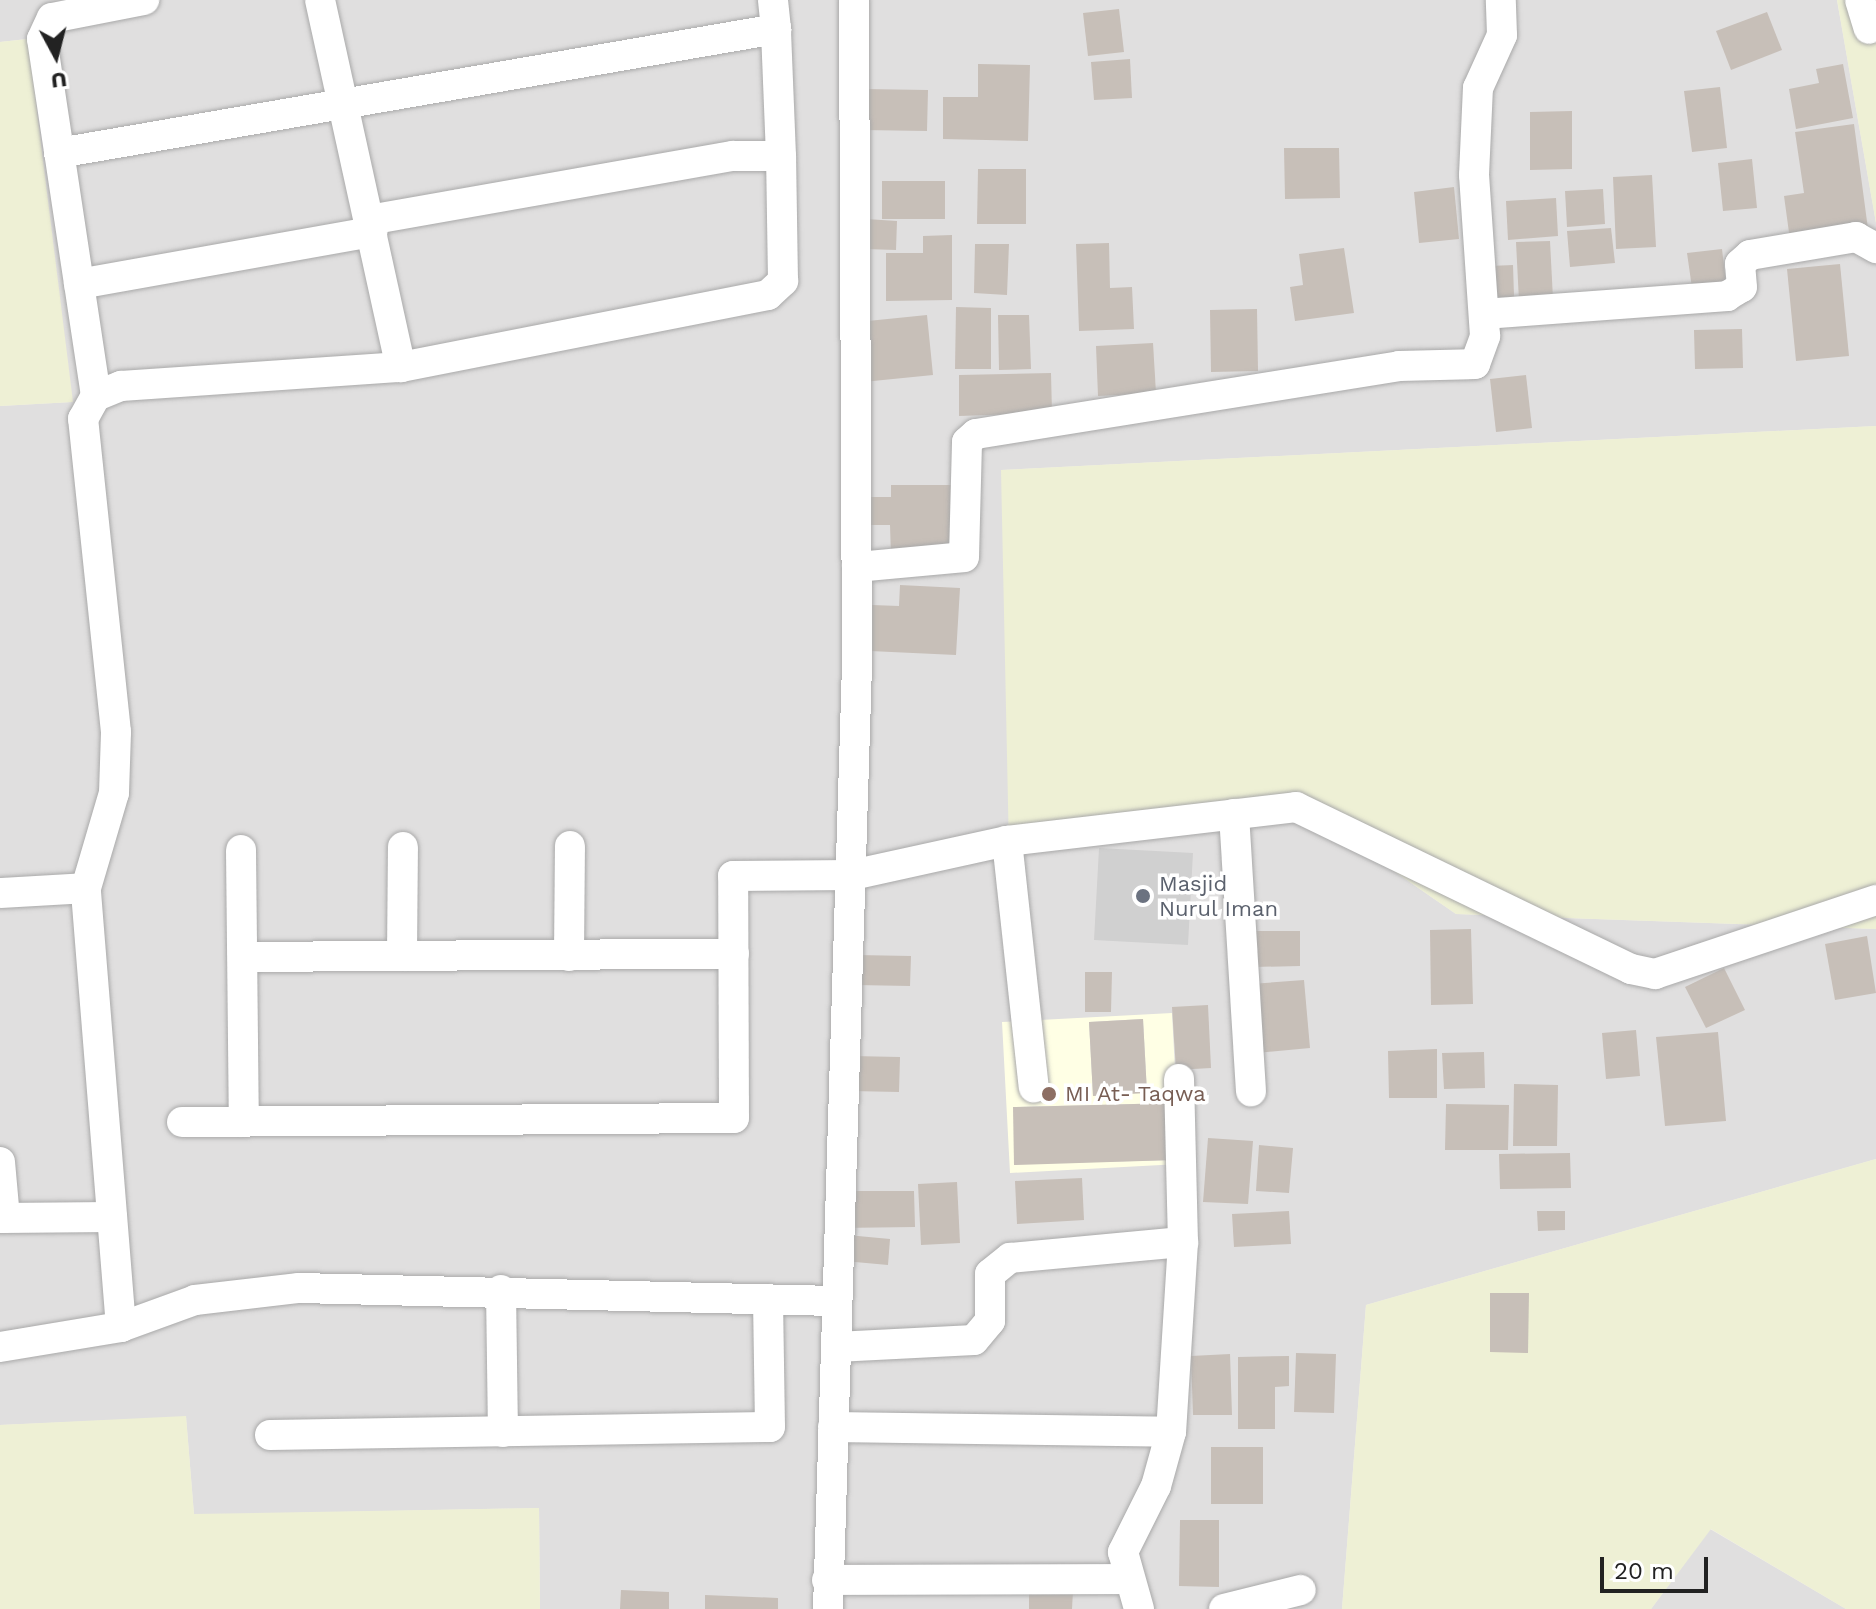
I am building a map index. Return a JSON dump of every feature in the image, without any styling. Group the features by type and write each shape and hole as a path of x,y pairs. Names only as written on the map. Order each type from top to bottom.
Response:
{"street":[{"path":"121,1327 86,888 111,805 116,732 83,419 96,396 59,153 44,26 52,18 144,0"},
{"path":"320,0 401,367"},
{"path":"854,0 857,567 852,875 827,1594 1128,1579"},
{"path":"857,567 964,557 967,442 976,434 1399,366 1463,368 1482,353 1484,314 1474,175 1478,88 1502,35 1501,0"},
{"path":"1860,0 1869,29"},
{"path":"59,153 775,14 783,281 768,295 401,367 121,386 96,396"},
{"path":"79,284 733,156 781,156"},
{"path":"1484,314 1727,296 1742,287 1740,264 1750,255 1856,237 1876,248"},
{"path":"182,1122 734,1118 733,876 852,875 1007,841 1305,807 1407,865 1631,969 1655,974 1876,900"},
{"path":"1234,814 1251,1091"},
{"path":"1007,841 1034,1088"},
{"path":"569,956 570,846"},
{"path":"402,956 403,847"},
{"path":"241,850 244,1122"},
{"path":"0,893 86,888"},
{"path":"243,957 734,954"},
{"path":"1139,1609 1128,1579 1123,1552 1156,1486 1171,1432 1183,1242 1179,1079"},
{"path":"0,1162 3,1218 112,1217"},
{"path":"836,1347 974,1340 990,1321 990,1274 1010,1258 1183,1242"},
{"path":"0,1347 121,1327 195,1300 299,1288 501,1290 836,1301"},
{"path":"501,1290 503,1432"},
{"path":"270,1435 770,1427 768,1299"},
{"path":"833,1427 1171,1432"},
{"path":"1224,1609 1301,1590"}],"shaded area":[{"path":"0,0 1837,0 1876,223 1876,426 1001,470 1295,803 1456,914 1876,929 1876,1159 1366,1305 1342,1609 540,1609 539,1508 194,1515 186,1417 0,1425 0,406 72,402 27,39 0,42"},
{"path":"1837,0 1876,0 1876,223"},
{"path":"28,39 73,402 0,406 0,42"},
{"path":"1876,426 1876,929 1456,914 1295,803 1009,851 1001,470"},
{"name":"Masjid Nurul Iman","path":"1099,848 1193,853 1188,945 1094,940"},
{"name":"MI At- Taqwa","path":"1172,1013 1180,1164 1010,1173 1002,1022","holes":["1143,1019 1147,1092 1093,1096 1089,1022","1173,1103 1174,1160 1014,1164 1014,1107"]},
{"path":"1876,1159 1876,1609 1846,1609 1711,1529 1651,1609 1342,1609 1366,1305"},
{"path":"186,1416 194,1514 539,1508 540,1609 0,1609 0,1425"},
{"path":"1710,1529 1846,1609 1651,1609"}],"building":[{"path":"1119,9 1124,52 1088,56 1083,13"},
{"path":"1767,12 1782,50 1731,70 1716,31"},
{"path":"1130,59 1132,98 1094,100 1091,62"},
{"path":"978,64 1030,65 1028,141 943,139 943,97 978,97"},
{"path":"1843,64 1853,118 1796,129 1789,89 1819,83 1816,69"},
{"path":"1720,87 1727,148 1692,152 1684,91"},
{"path":"864,89 928,90 927,131 863,130"},
{"path":"1572,111 1572,169 1530,170 1530,112"},
{"path":"1854,124 1868,229 1790,240 1784,196 1804,193 1795,132"},
{"path":"1284,148 1339,148 1340,198 1285,199"},
{"path":"1752,159 1757,208 1723,211 1718,163"},
{"path":"978,169 1026,169 1026,224 977,224"},
{"path":"1652,175 1656,247 1616,249 1613,177"},
{"path":"882,181 945,181 945,219 882,219"},
{"path":"1454,187 1459,239 1419,243 1414,192"},
{"path":"1603,189 1605,224 1567,227 1565,191"},
{"path":"1556,198 1558,236 1508,240 1506,201"},
{"path":"866,219 897,221 896,250 865,249"},
{"path":"1611,228 1615,263 1570,267 1567,231"},
{"path":"952,235 952,300 886,301 886,253 923,253 923,236"},
{"path":"1550,241 1553,299 1519,301 1516,242"},
{"path":"1109,243 1110,288 1132,287 1134,329 1079,331 1076,244"},
{"path":"975,244 1009,244 1007,295 974,293"},
{"path":"1344,248 1354,313 1295,321 1290,287 1303,285 1299,254"},
{"path":"1722,249 1727,291 1693,295 1687,253"},
{"path":"1840,264 1849,356 1796,361 1787,269"},
{"path":"1513,265 1514,297 1492,298 1490,266"},
{"path":"956,307 991,308 991,369 955,369"},
{"path":"1257,309 1258,371 1211,372 1210,310"},
{"path":"927,315 933,375 863,382 858,322"},
{"path":"998,315 1029,315 1031,369 999,370"},
{"path":"1742,329 1743,368 1695,369 1694,330"},
{"path":"1153,343 1156,393 1098,396 1096,346"},
{"path":"1051,373 1052,413 959,416 959,375"},
{"path":"1526,375 1532,428 1496,432 1490,379"},
{"path":"891,485 954,485 953,556 891,556 890,525 868,525 868,497 891,497"},
{"path":"900,585 960,588 956,655 870,651 872,605 899,606"},
{"path":"1471,929 1473,1004 1431,1005 1430,930"},
{"path":"1253,931 1300,931 1300,966 1253,967"},
{"path":"1867,936 1876,993 1835,1000 1825,944"},
{"path":"857,955 911,956 910,986 856,985"},
{"path":"1724,968 1745,1010 1706,1028 1685,987"},
{"path":"1085,972 1112,972 1111,1012 1085,1012"},
{"path":"1304,980 1310,1048 1256,1053 1251,984"},
{"path":"1208,1005 1211,1068 1176,1070 1172,1007"},
{"path":"1143,1019 1147,1093 1093,1096 1089,1022"},
{"path":"1636,1030 1640,1076 1606,1079 1602,1033"},
{"path":"1718,1032 1726,1121 1665,1126 1656,1037"},
{"path":"1437,1049 1437,1098 1389,1098 1388,1051"},
{"path":"1484,1052 1485,1088 1444,1089 1442,1053"},
{"path":"852,1056 900,1057 899,1092 851,1091"},
{"path":"1514,1084 1558,1085 1557,1146 1513,1146"},
{"path":"1173,1103 1174,1160 1014,1165 1013,1107"},
{"path":"1446,1104 1509,1105 1508,1150 1445,1150"},
{"path":"1208,1138 1253,1141 1248,1204 1203,1202"},
{"path":"1259,1145 1293,1148 1289,1193 1256,1191"},
{"path":"1570,1153 1571,1188 1500,1189 1499,1154"},
{"path":"1082,1178 1084,1220 1017,1224 1015,1181"},
{"path":"957,1182 960,1243 921,1245 918,1184"},
{"path":"840,1191 914,1191 915,1227 839,1228"},
{"path":"1289,1211 1291,1244 1234,1247 1232,1214"},
{"path":"1537,1211 1565,1211 1565,1230 1538,1231"},
{"path":"847,1235 890,1239 888,1265 844,1261"},
{"path":"1490,1293 1529,1293 1528,1353 1490,1352"},
{"path":"1296,1353 1336,1354 1334,1413 1294,1412"},
{"path":"1230,1354 1232,1415 1193,1415 1191,1356"},
{"path":"1289,1356 1289,1386 1275,1387 1275,1429 1238,1429 1238,1357"},
{"path":"1211,1447 1263,1447 1263,1504 1211,1504"},
{"path":"1180,1520 1219,1520 1219,1587 1179,1586"},
{"path":"621,1590 669,1592 669,1609 620,1609"},
{"path":"1029,1590 1073,1591 1072,1609 1029,1609"},
{"path":"705,1595 778,1598 778,1609 705,1609"}],"place":[{"name":"Masjid Nurul Iman","path":"1143,896"},
{"name":"MI At- Taqwa","path":"1049,1094"}]}
